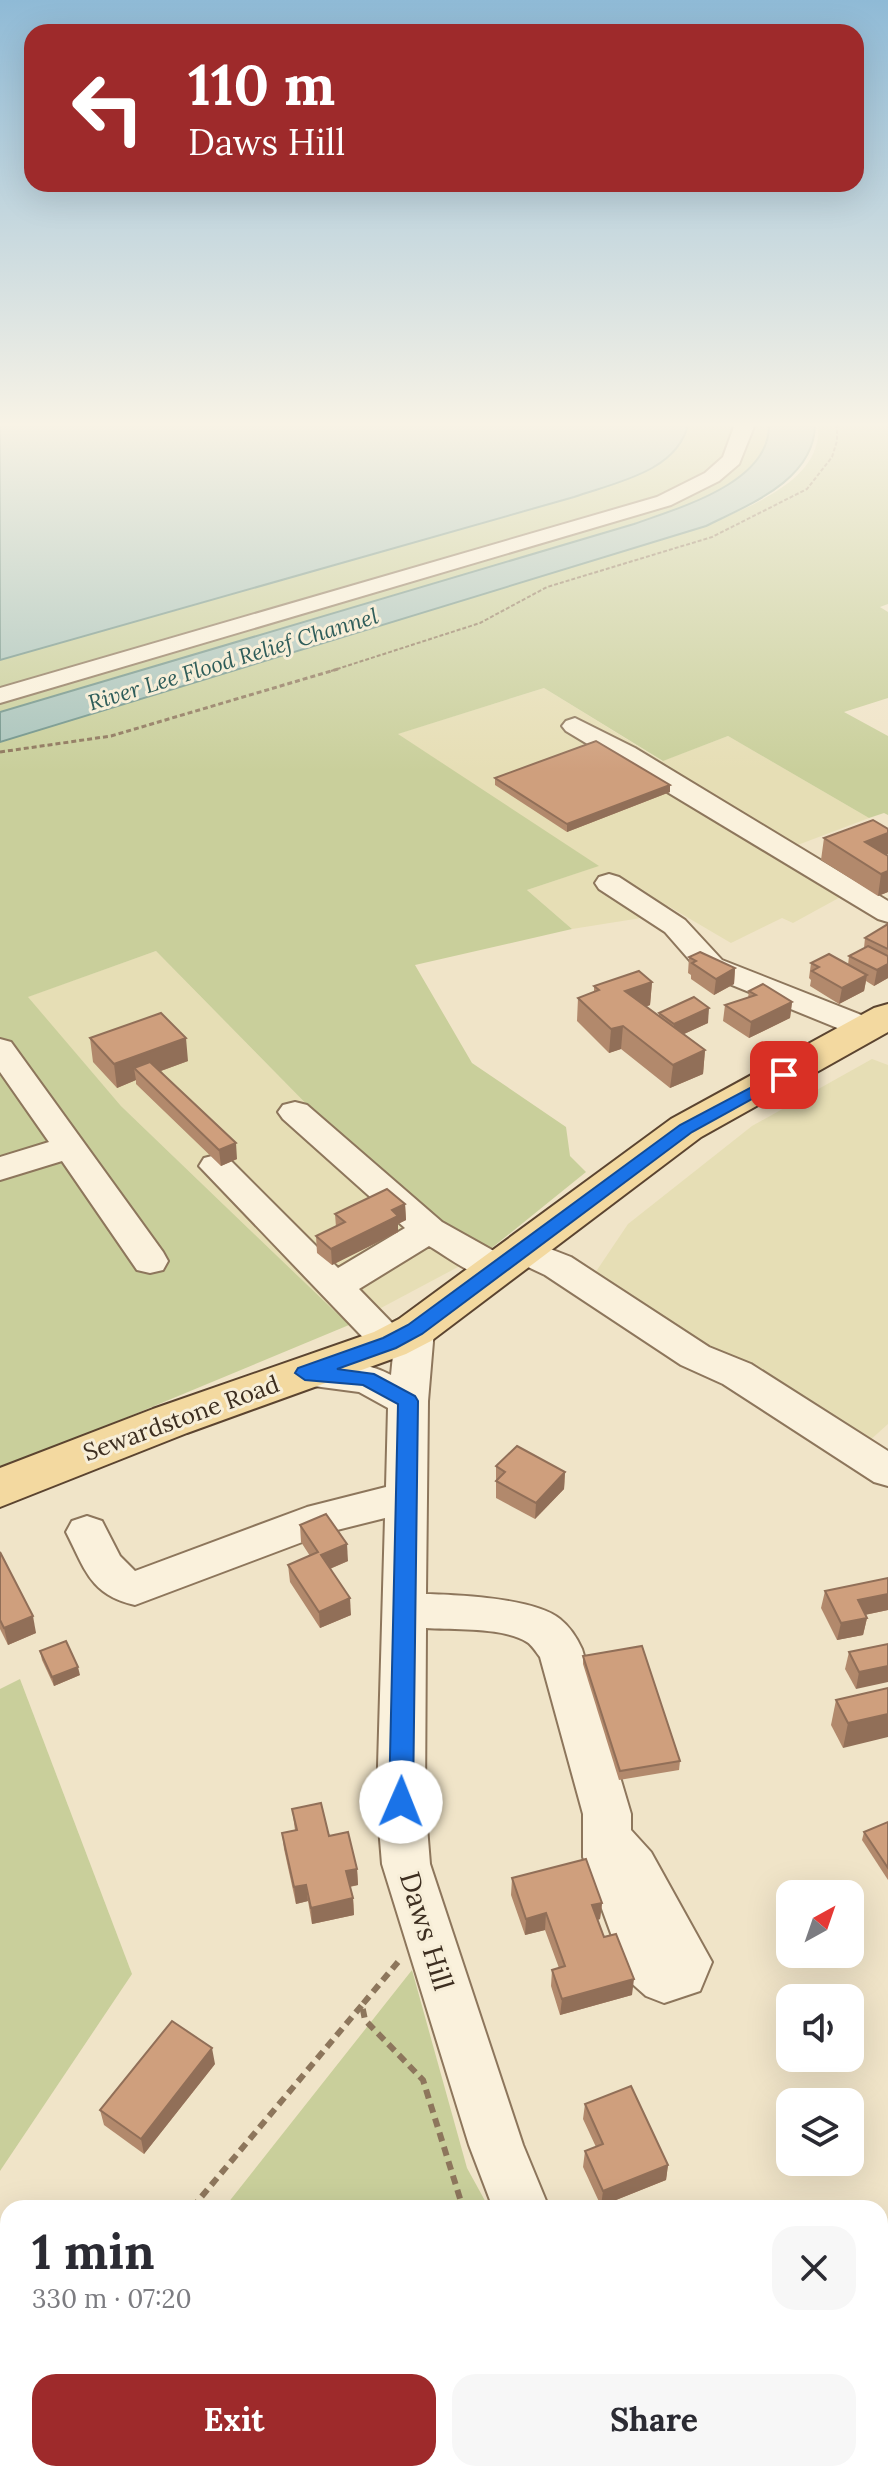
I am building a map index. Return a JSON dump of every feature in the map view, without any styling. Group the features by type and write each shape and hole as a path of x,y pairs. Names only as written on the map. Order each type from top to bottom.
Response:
{"main road":[{"name":"Sewardstone Road","path":"0,1488 54,1464 402,1336 686,1128 878,1023"}],"street":[{"path":"0,696 532,540"},
{"path":"575,726 888,913"},
{"path":"609,883 675,926 711,966 878,1023"},
{"path":"0,1049 150,1261"},
{"path":"295,1112 429,1230 509,1259 558,1266 695,1356 737,1374 888,1471"},
{"path":"0,1169 69,1147"},
{"path":"216,1166 335,1287 402,1336"},
{"path":"335,1287 429,1230"},
{"name":"Daws Hill","path":"402,1336 408,1401 401,1802 406,1864 496,2145 518,2200"},
{"path":"305,1373 367,1379 408,1401"},
{"path":"87,1532 115,1582 135,1588 322,1518 407,1497"},
{"path":"404,1610 484,1614 531,1625 553,1639 560,1649 575,1695 607,1814 607,1838"}],"path":[{"path":"0,752 111,736 428,642 480,623 547,587 703,540"},
{"path":"199,2200 425,1930"},
{"path":"362,2005 365,2020 423,2080 460,2200"}],"shaded area":[{"path":"544,688 662,761 728,736 869,818 795,846 846,894 793,923 782,918 731,943 668,906 641,918 572,929 527,890 598,866 397,734"},
{"path":"156,951 327,1125 452,1230 488,1251 349,1325 121,1106 27,997"},
{"path":"872,1059 888,1065 888,1424 868,1442 591,1279 628,1224 752,1126"}],"green space":[{"path":"423,540 581,540 0,712 0,660"},
{"path":"661,540 888,540 888,604 880,607 888,612 888,698 844,712 888,736 888,815 884,813 869,818 728,736 663,761 544,688 398,734 599,866 527,890 572,929 415,965 472,1063 566,1127 570,1156 586,1172 488,1251 452,1230 327,1125 156,951 28,997 121,1106 349,1325 0,1470 0,742"},
{"path":"20,1679 132,1974 0,2171 0,1689"},
{"path":"412,1970 467,2168 485,2200 230,2200"}],"water":[{"path":"0,540 423,540 0,660"},
{"name":"River Lee Flood Relief Channel","path":"581,540 661,540 0,742 0,712"}],"building":[{"path":"596,741 670,785 567,824 495,778"},
{"path":"873,820 888,829 888,833 865,842 888,856 888,871 881,874 824,838"},
{"path":"888,924 888,949 865,938"},
{"path":"868,946 888,956 888,964 877,970 849,956"},
{"path":"700,952 735,968 716,979 692,963 696,961 689,957"},
{"path":"829,954 867,975 842,988 812,971 819,967 811,963"},
{"path":"639,971 652,982 625,991 705,1050 673,1065 623,1026 611,1029 578,998 599,990 594,986"},
{"path":"763,984 792,1002 751,1022 725,1005 756,995 749,991"},
{"path":"694,997 709,1008 674,1024 659,1013"},
{"path":"161,1013 186,1038 114,1064 90,1038"},
{"path":"150,1062 236,1143 219,1150 134,1068"},
{"path":"387,1189 405,1204 392,1210 398,1216 331,1249 316,1236 345,1222 335,1214"},
{"path":"517,1446 565,1472 536,1503 496,1481 505,1472 496,1466"},
{"path":"326,1514 347,1544 321,1555 350,1598 319,1612 288,1565 318,1552 300,1525"},
{"path":"0,1552 33,1616 4,1628 0,1620"},
{"path":"888,1578 888,1594 858,1600 867,1618 841,1623 825,1591"},
{"path":"66,1641 78,1667 52,1677 40,1651"},
{"path":"888,1644 888,1666 859,1672 849,1652"},
{"path":"642,1646 680,1761 620,1771 583,1656"},
{"path":"888,1688 888,1714 848,1723 836,1700"},
{"path":"321,1803 329,1836 348,1832 357,1869 346,1871 353,1898 311,1908 306,1885 294,1887 282,1833 297,1830 292,1809"},
{"path":"888,1822 888,1868 864,1832"},
{"path":"586,1859 602,1903 592,1905 604,1937 616,1934 634,1979 562,1999 552,1970 565,1966 546,1913 526,1919 512,1878"},
{"path":"172,2021 212,2048 141,2139 100,2110"},
{"path":"631,2086 668,2165 603,2191 585,2151 603,2144 585,2104"}],"route":[{"path":"401,1802 408,1401 367,1379 305,1373 390,1343 415,1330 686,1128 784,1075"}]}
